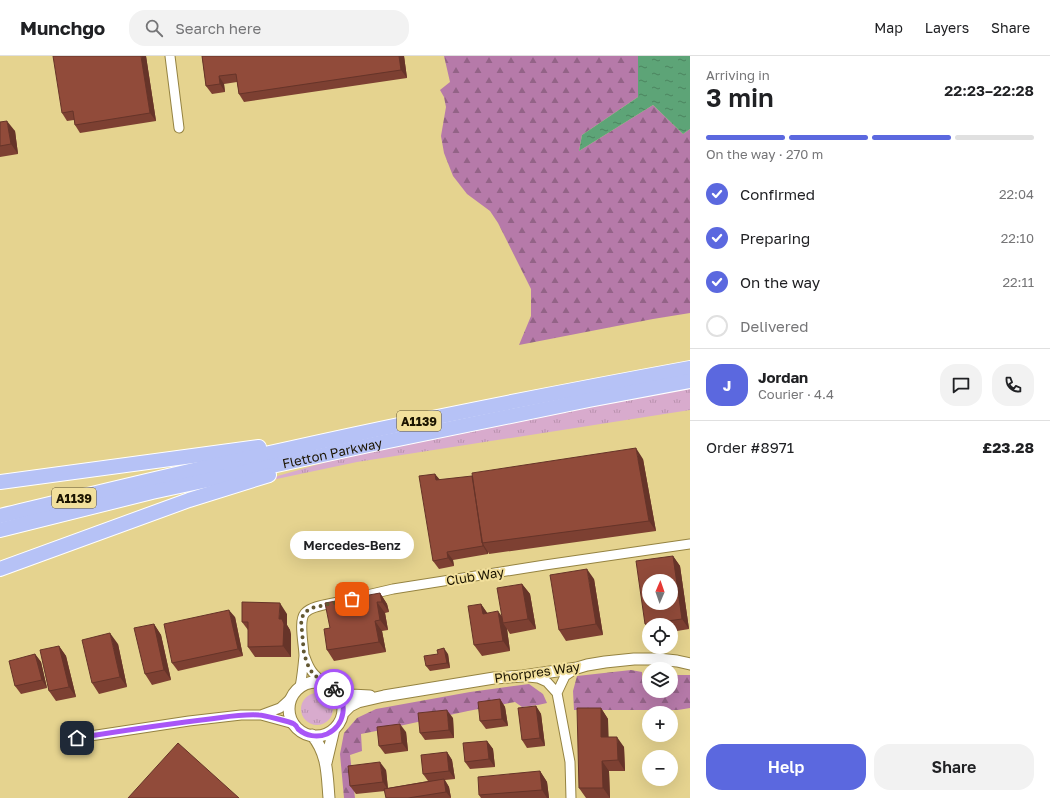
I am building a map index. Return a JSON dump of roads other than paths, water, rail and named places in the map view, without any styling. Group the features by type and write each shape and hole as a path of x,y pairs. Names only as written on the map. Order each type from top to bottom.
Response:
{"highway":[{"name":"Fletton Parkway","path":"0,530 367,439 586,387 690,368"},
{"name":"Fletton Parkway","path":"0,516 251,457 367,439 690,381"},
{"path":"0,482 367,439"},
{"path":"0,569 189,500 367,439"}],"street":[{"path":"170,56 179,128"},
{"name":"Club Way","path":"300,687 304,654 301,620 304,613 311,608 393,589 690,544"},
{"name":"Club Way","path":"304,654 309,668 314,675 324,682"},
{"name":"Phorpres Way","path":"343,713 350,706 358,702 384,696 494,678 522,676 634,658 677,661 690,664"},
{"path":"494,678 511,673 570,664 582,666"},
{"path":"557,693 565,676 582,666"},
{"path":"522,676 538,678 547,682 557,693 570,762 571,798"},
{"path":"261,715 280,708 300,687 307,683 324,682 337,691 341,698 343,713 339,724 328,734 320,736 305,733 299,730 290,716 289,707 291,698"},
{"name":"Phorpres Way","path":"337,691 351,696 384,696"},
{"path":"77,738 189,721 241,715 261,715 294,724"},
{"path":"329,798 326,763 334,729"},
{"path":"312,735 317,742 326,763"}],"water":[{"path":"638,56 690,56 690,129 683,134 653,105 579,151 582,135 638,97"}],"place":[{"name":"Mercedes-Benz","path":"352,599"}]}
